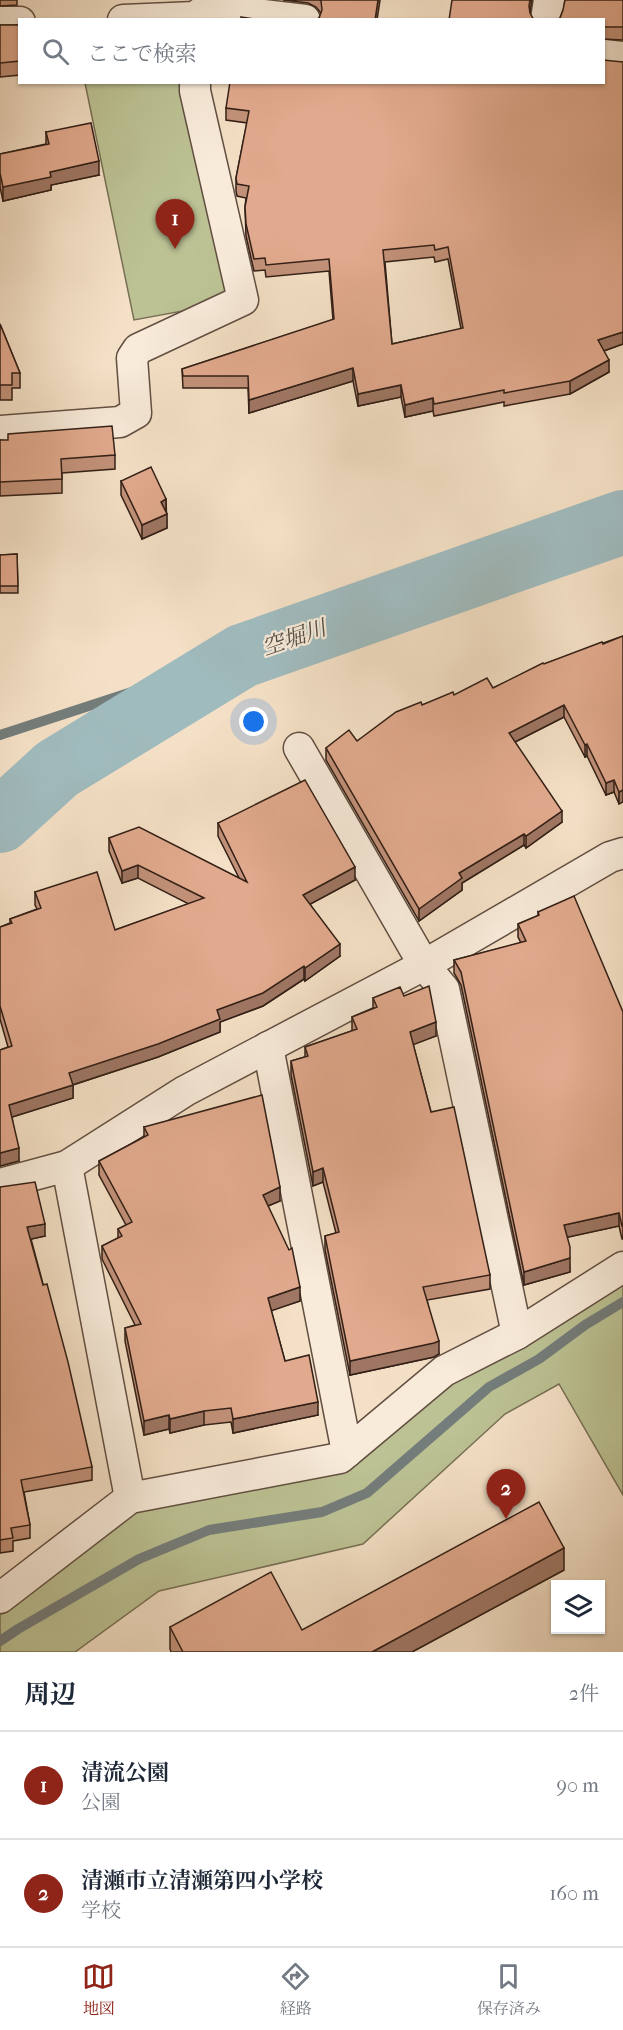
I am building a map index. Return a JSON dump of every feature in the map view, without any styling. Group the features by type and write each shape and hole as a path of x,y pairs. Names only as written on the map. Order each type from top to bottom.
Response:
{"street":[{"path":"546,18 549,0"},
{"path":"140,18 201,11 282,18"},
{"path":"0,22 18,22"},
{"path":"605,55 623,57"},
{"path":"0,431 120,422 136,413 132,358 138,349 243,300 207,149 195,84"},
{"path":"299,748 424,964 444,989 517,1334"},
{"path":"0,1184 67,1166 185,1091 424,964 610,857 623,854"},
{"path":"268,1047 347,1452"},
{"path":"67,1166 130,1498"},
{"path":"0,1598 130,1498 340,1458 444,1371 517,1334 623,1267"}],"green space":[{"path":"85,84 194,84 243,300 134,320"},
{"path":"623,1267 623,1495 559,1384 505,1414 363,1544 159,1591 75,1652 0,1652 0,1598 130,1498 347,1452"}],"building":[{"path":"378,0 375,18 319,18 322,10 321,1"},
{"path":"452,0 530,0 530,13 533,18 449,18"},
{"path":"565,0 623,0 623,27 605,27 605,18 560,18"},
{"path":"0,25 18,25 18,61 0,63"},
{"path":"605,60 623,62 623,332 598,340 609,360 570,381 504,393 504,390 434,404 433,398 405,405 401,385 358,394 353,368 249,400 248,376 183,376 182,369 334,319 329,259 266,265 265,258 254,259 246,224 245,207 249,186 237,184 236,178 249,111 226,108 230,84 605,84","holes":["434,245 435,250 448,247 463,328 392,344 383,250"]},
{"path":"91,123 99,161 50,172 51,177 3,187 0,154 49,144 46,132"},
{"path":"0,324 20,373 12,373 12,385 0,385"},
{"path":"112,426 115,455 61,459 62,479 0,482 0,440 8,440 8,434"},
{"path":"151,467 166,499 161,502 167,514 142,525 121,481"},
{"path":"17,554 18,586 0,586 0,555"},
{"path":"623,636 623,790 619,792 614,780 606,783 564,705 509,733 562,811 526,836 524,834 459,873 462,878 419,909 326,748 349,730 357,741 396,712 421,702 422,705 453,692 454,695 487,678 493,688 543,663"},
{"path":"305,780 355,867 303,895 340,944 263,993 217,1010 220,1019 158,1044 69,1073 73,1085 9,1105 19,1148 0,1153 0,1050 12,1046 0,1006 0,927 12,923 10,919 41,908 35,892 97,872 115,930 204,898 138,865 122,871 109,838 139,827 247,882 218,823"},
{"path":"574,896 623,1012 623,1226 619,1213 564,1225 570,1247 570,1258 524,1272 461,972 454,960 526,941 518,924"},
{"path":"429,986 436,1022 410,1032 431,1112 454,1107 490,1275 423,1287 439,1341 350,1361 325,1236 339,1232 323,1168 313,1172 291,1061 308,1056 305,1047 357,1029 352,1017 377,1007 373,998 400,987 404,996"},
{"path":"262,1095 280,1187 263,1195 289,1250 292,1248 300,1287 268,1298 285,1361 309,1355 318,1402 233,1419 231,1408 204,1411 170,1419 169,1415 144,1421 125,1328 141,1324 102,1246 122,1236 118,1229 132,1222 99,1161 148,1135 144,1127"},
{"path":"35,1182 45,1224 27,1227 43,1285 47,1284 92,1467 21,1480 30,1525 11,1528 13,1538 0,1540 0,1187"},
{"path":"539,1502 564,1548 372,1652 183,1652 170,1627 271,1572 302,1630"}],"waterway":[{"name":"空堀川","path":"0,821 57,769 242,656 623,522"},
{"path":"0,735 242,656"},
{"path":"0,1641 139,1559 209,1530 322,1512 367,1493 489,1387 539,1359 585,1325 623,1302"}],"place":[{"name":"清流公園","path":"175,249"},
{"name":"清瀬市立清瀬第四小学校","path":"506,1519"}]}
